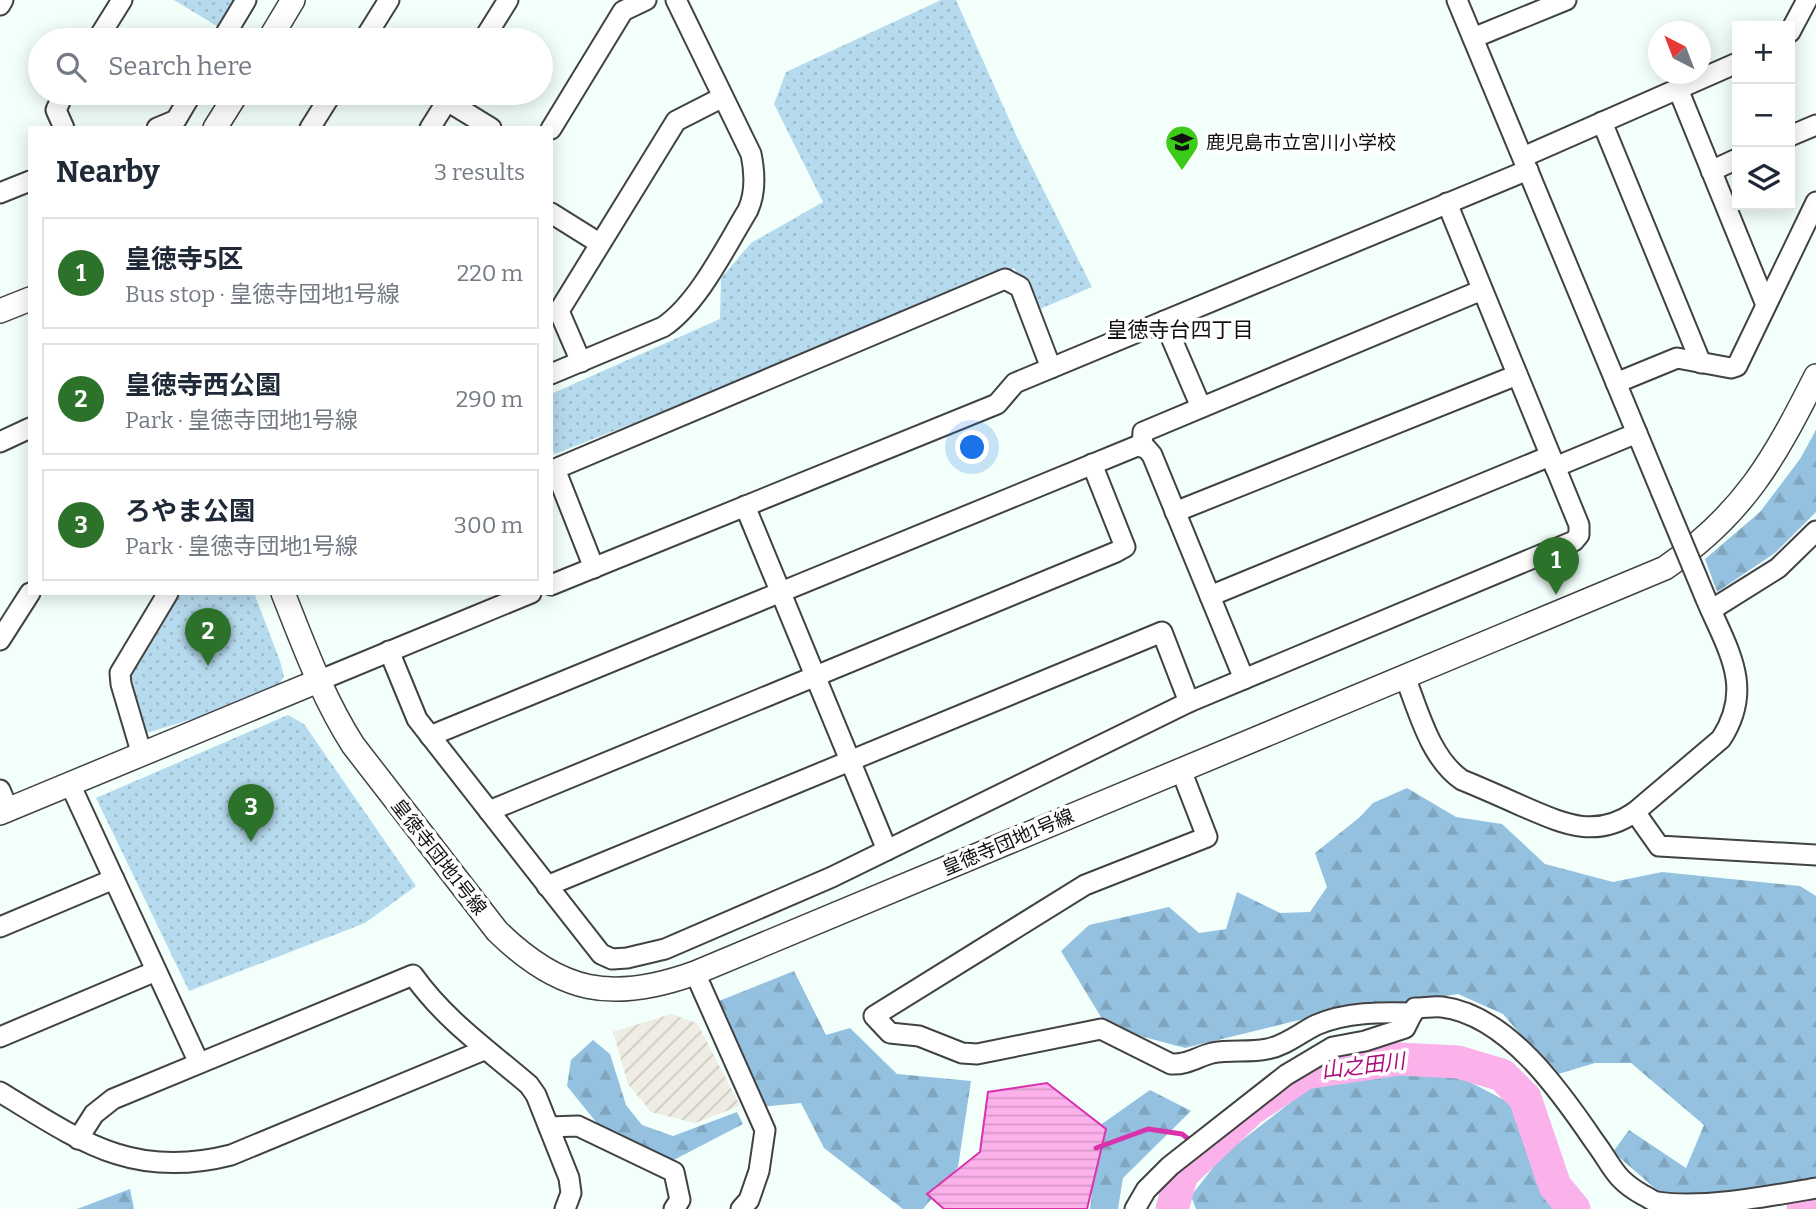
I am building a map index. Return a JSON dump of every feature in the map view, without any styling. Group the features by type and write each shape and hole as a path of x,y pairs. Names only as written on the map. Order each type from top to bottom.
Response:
{"street":[{"path":"0,5 3,0"},
{"path":"104,28 122,0"},
{"path":"229,28 246,0"},
{"path":"276,28 293,0"},
{"path":"372,28 389,0"},
{"path":"491,28 508,0"},
{"path":"553,126 623,11 646,0"},
{"path":"553,373 663,327 673,320 698,290 754,196 751,154 676,0"},
{"path":"1405,677 1442,762 1462,780 1567,825 1603,827 1623,821 1721,739 1731,725 1737,708 1736,671 1457,0"},
{"path":"1795,23 1807,0"},
{"path":"1473,38 1555,2"},
{"path":"553,584 997,404 1015,383 1447,204 1602,122 1732,65"},
{"path":"1678,89 1766,305"},
{"path":"581,362 559,311 676,121 723,97"},
{"path":"58,105 56,110 63,126"},
{"path":"162,126 176,120 185,105"},
{"path":"216,126 229,105"},
{"path":"311,126 324,105"},
{"path":"431,126 444,105"},
{"path":"460,105 488,126"},
{"path":"1602,122 1701,363"},
{"path":"1795,134 1816,125"},
{"path":"1711,171 1732,161"},
{"path":"0,193 28,182"},
{"path":"1616,383 1677,358 1731,368 1737,366 1816,202"},
{"path":"389,651 417,719 601,954 612,959 627,958 664,949 832,877 1189,702 1574,541 1579,525 1447,204"},
{"path":"553,214 599,243"},
{"path":"594,568 555,469 1005,279 1020,287 1051,368"},
{"path":"1142,447 1143,432 1482,290"},
{"path":"0,311 28,300"},
{"path":"1164,321 1201,407"},
{"path":"1175,512 1517,375"},
{"name":"皇徳寺団地1号線","path":"284,595 332,712 353,745 497,931 518,952 564,979 589,987 635,990 665,984 695,973 1665,568 1696,546 1734,510 1764,472 1816,376"},
{"path":"0,442 28,429"},
{"path":"1210,596 1553,461 1637,433"},
{"path":"430,736 1137,446 1146,448 1152,455 1244,679"},
{"path":"489,811 1125,547 1092,464"},
{"path":"745,506 887,850"},
{"path":"1709,604 1778,568 1816,531"},
{"path":"0,640 29,595"},
{"path":"142,755 120,673 167,595"},
{"path":"3,804 70,784 526,595"},
{"path":"547,886 1162,632 1189,702"},
{"path":"1181,770 1207,837 1085,885 874,1016 890,1033 919,1036 962,1053 977,1054 1101,1029 1171,1064 1181,1065 1213,1053 1267,1049 1318,1025 1350,1016 1381,1012 1413,1013"},
{"path":"70,784 199,1063"},
{"path":"1635,812 1659,846 1816,855"},
{"path":"0,927 114,879"},
{"path":"0,1037 156,971"},
{"path":"695,973 765,1130 759,1171 749,1200 741,1209"},
{"path":"78,1139 94,1114 113,1099 413,975 431,1000 484,1050 528,1085 536,1096 569,1178 571,1193 565,1209"},
{"path":"1135,1209 1146,1190 1170,1167 1286,1075 1333,1048 1405,1028 1415,1008 1442,1007 1473,1016 1497,1029 1542,1072 1595,1142 1617,1177 1655,1202 1745,1201 1816,1188"},
{"path":"0,1092 78,1139 128,1159 157,1163 206,1161 231,1155 484,1050"},
{"path":"549,1127 578,1126 674,1172 680,1200 674,1209"}],"shaded area":[{"path":"174,0 236,0 220,28"},
{"path":"941,0 956,0 1017,137 1092,287 1040,309 1014,268 879,327 555,454 553,393 720,319 721,278 751,243 823,202 774,104 786,72"},
{"path":"177,595 255,595 284,677 270,695 147,733 131,672"},
{"path":"288,715 304,724 416,886 365,923 189,991 96,798"},
{"path":"671,1014 697,1023 740,1106 695,1123 651,1112 628,1084 613,1032"},
{"path":"1047,1083 1106,1129 1087,1209 944,1209 927,1194 980,1152 988,1092"}],"green space":[{"path":"1816,430 1816,512 1775,553 1717,592 1705,559 1760,512 1800,459"},
{"path":"1407,788 1456,817 1502,824 1545,864 1613,882 1662,872 1800,886 1816,896 1816,1182 1794,1189 1665,1197 1613,1152 1629,1130 1686,1168 1704,1125 1631,1063 1595,1063 1555,1075 1503,1014 1458,994 1295,1021 1185,1048 1107,1027 1061,951 1089,925 1169,907 1199,933 1226,929 1237,892 1280,913 1310,912 1327,887 1315,853 1360,817 1373,803"},
{"path":"794,971 826,1035 850,1028 897,1074 971,1081 958,1167 923,1209 903,1209 824,1148 801,1103 760,1107 719,1001"},
{"path":"593,1040 610,1054 626,1105 642,1125 673,1136 737,1112 743,1124 666,1164 631,1148 596,1122 567,1086 571,1060"},
{"path":"1402,1070 1464,1079 1512,1104 1541,1193 1553,1209 1196,1209 1191,1196 1222,1156 1314,1084"},
{"path":"1150,1090 1191,1111 1123,1178 1118,1209 1090,1209 1099,1126"},
{"path":"130,1189 134,1209 77,1209"}],"waterway":[{"name":"山之田川","path":"1172,1209 1182,1174 1251,1109 1305,1073 1400,1059 1458,1062 1502,1075 1525,1098 1555,1186 1574,1209"},
{"path":"1096,1148 1148,1129 1182,1134 1205,1152"},
{"name":"山之田川","path":"1803,1209 1816,1207"}],"place":[{"name":"鹿児島市立宮川小学校","path":"1182,172"},
{"name":"皇徳寺5区","path":"1556,595"},
{"name":"皇徳寺西公園","path":"208,666"},
{"name":"ろやま公園","path":"251,842"}],"district":[{"name":"皇徳寺台四丁目","path":"1180,330"}]}
